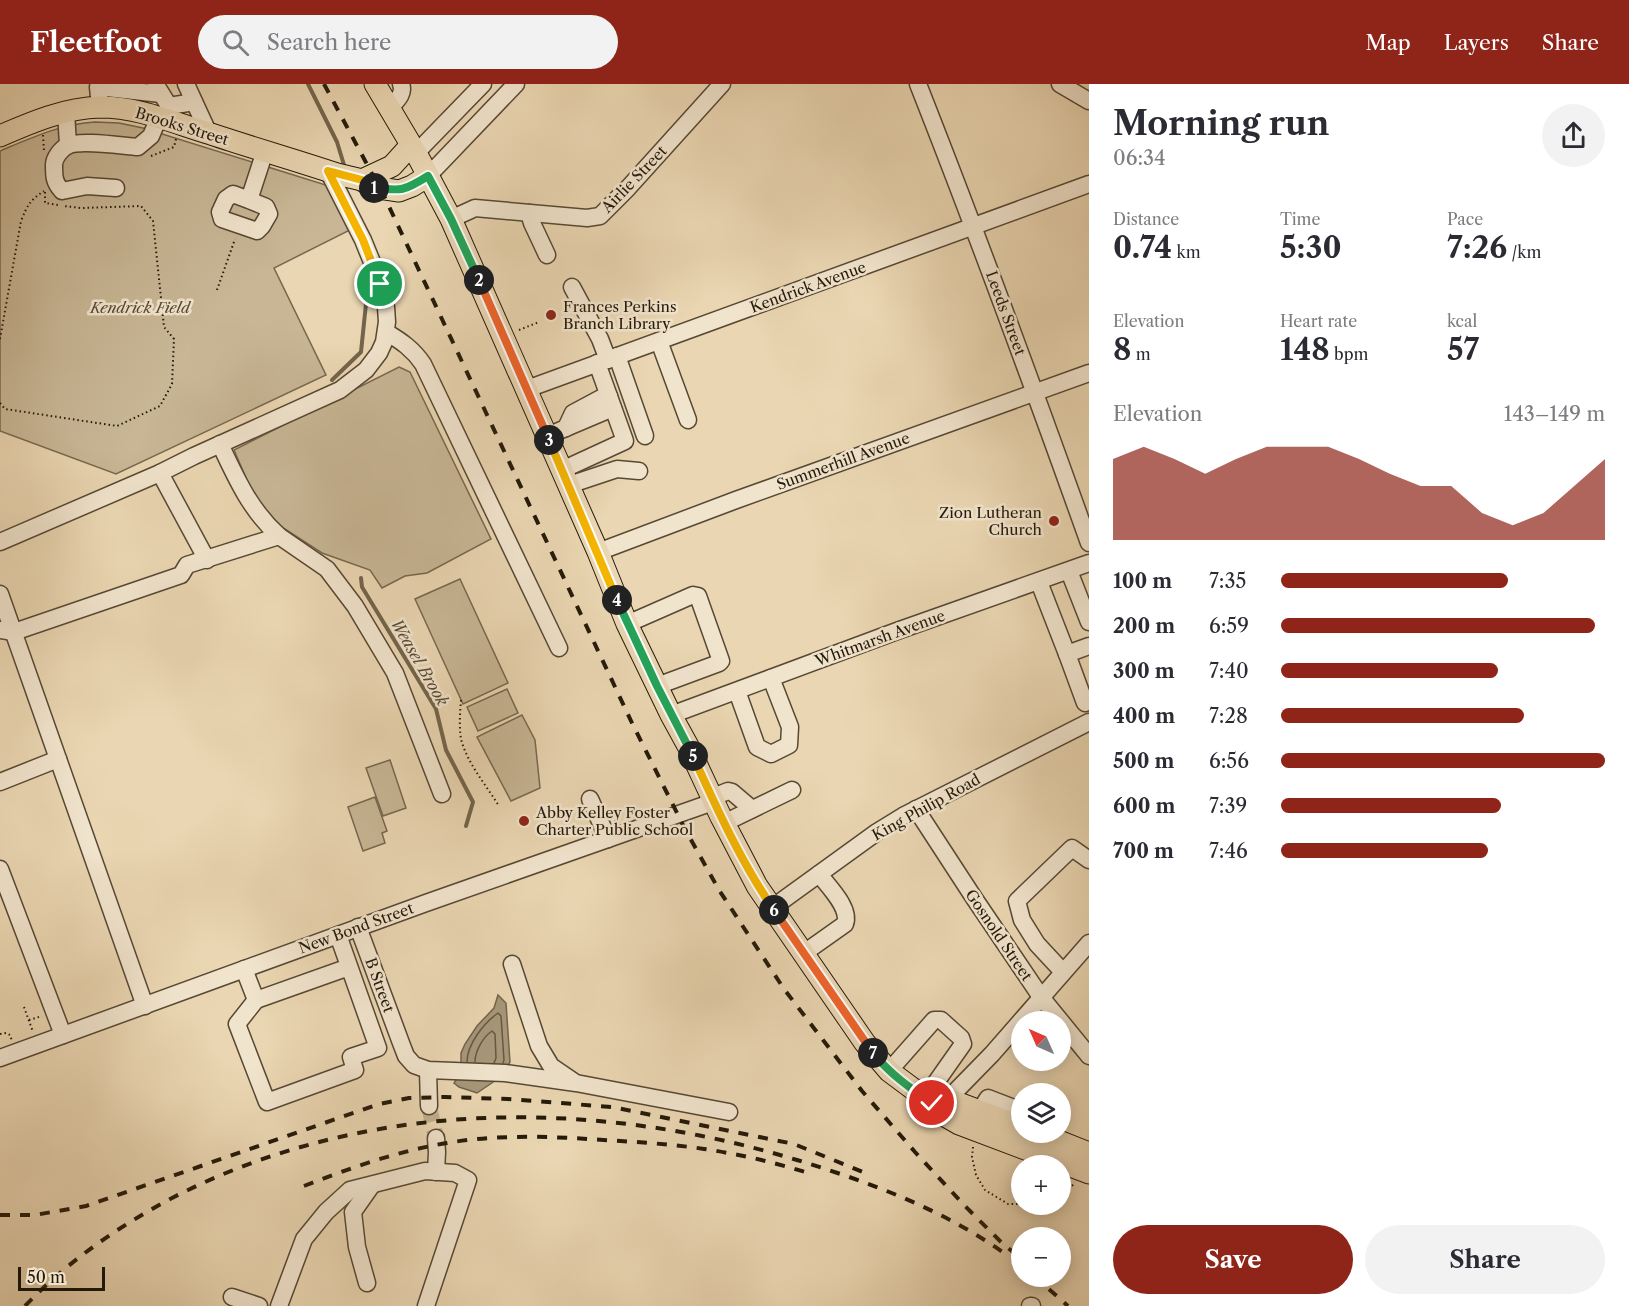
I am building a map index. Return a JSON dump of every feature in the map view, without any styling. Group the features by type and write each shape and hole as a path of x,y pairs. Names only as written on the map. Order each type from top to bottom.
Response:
{"main road":[{"path":"375,84 451,219 527,389 557,432 565,478 627,624 688,746 712,800 758,886 865,1043 889,1071 935,1100 1011,1123"},
{"name":"Brooks Street","path":"0,136 33,122 66,112 99,107 138,111 166,110 209,134 362,180 372,187 399,190 412,186 428,176"},
{"path":"362,180 392,166 413,149"},
{"path":"935,1100 938,1112 959,1124 1086,1175"},
{"path":"1064,1143 1089,1153"}],"street":[{"path":"186,84 209,134"},
{"path":"390,108 402,93 401,84"},
{"path":"413,149 483,84"},
{"name":"Airlie Street","path":"451,219 475,208 587,218 600,216 722,84"},
{"name":"Leeds Street","path":"918,84 974,226 1089,543"},
{"path":"1060,84 1089,101"},
{"path":"99,107 98,87 112,86 166,110 194,102"},
{"path":"428,176 508,87"},
{"path":"116,188 87,186 62,191 55,183 54,161 68,145 84,143 138,147 151,136 166,110"},
{"path":"66,112 68,145"},
{"path":"249,200 266,151"},
{"path":"0,542 160,473 340,390 359,376 374,360 379,353 386,332 386,307 376,272 363,240 328,171"},
{"name":"Kendrick Avenue","path":"527,389 1089,184"},
{"path":"233,194 249,200 266,207 269,214 256,231 222,219 220,212 226,199 233,194"},
{"path":"529,213 547,255"},
{"path":"572,287 600,339 607,360 645,436"},
{"path":"386,332 406,345 423,364 559,648"},
{"path":"659,341 688,420"},
{"path":"565,478 625,441 611,402 607,360"},
{"name":"Summerhill Avenue","path":"598,552 1089,373"},
{"path":"557,432 573,413 601,398 611,402"},
{"path":"220,444 240,486 266,524 279,536 327,569 355,606 395,673 442,794"},
{"path":"565,478 617,468 639,471"},
{"path":"160,473 207,560"},
{"path":"7,631 181,576 187,565 279,536"},
{"name":"Whitmarsh Avenue","path":"671,715 1089,563"},
{"path":"1069,571 1089,622"},
{"path":"1039,582 1085,703"},
{"path":"0,594 7,631 58,759 146,1005"},
{"path":"627,624 693,595 698,596 721,661 657,686"},
{"path":"650,623 700,603"},
{"path":"1067,654 1089,646"},
{"path":"737,691 757,747 771,754 789,745 790,727 771,678"},
{"name":"King Philip Road","path":"772,908 877,832 916,809 1089,722"},
{"path":"0,782 58,759"},
{"path":"724,823 792,790"},
{"name":"New Bond Street","path":"0,1058 358,927 608,839 712,800 728,791 752,809"},
{"path":"590,799 608,839"},
{"name":"Gosnold Street","path":"916,809 1041,997 1089,1056"},
{"path":"1063,972 1037,944 1022,920 1017,901 1072,848 1089,860"},
{"path":"0,869 63,1035"},
{"path":"804,953 845,924 847,920 839,900 819,874"},
{"name":"B Street","path":"358,927 406,1056 414,1065 428,1070"},
{"path":"338,935 378,1048 351,1057 355,1070 267,1102 237,1024 256,1000 349,967"},
{"path":"935,1100 992,1054 1089,943"},
{"path":"512,963 539,1046 552,1066 576,1083"},
{"path":"244,969 256,1000"},
{"path":"889,1071 934,1020 941,1020 961,1038 963,1044 935,1100"},
{"path":"429,1106 428,1070 460,1070 506,1073 576,1083 729,1112"},
{"path":"435,1138 436,1172"},
{"path":"279,1306 304,1239 326,1212 351,1190 424,1171 455,1173 468,1180 426,1306"},
{"path":"367,1283 357,1247 353,1212 372,1185"},
{"path":"232,1297 259,1306"}],"path":[{"path":"142,159 174,147 166,110"},
{"path":"0,339 21,221 27,206 35,197 58,187"},
{"path":"218,290 240,225"},
{"path":"0,403 5,409 117,426 160,406 172,384 174,339 164,327 158,265"},
{"path":"519,330 539,322"},
{"path":"461,700 459,719 465,750 499,806"},
{"path":"24,1007 34,1036"},
{"path":"0,1034 10,1035 12,1044"},
{"path":"973,1143 972,1157 976,1175 985,1190 1011,1204"},
{"path":"1071,1185 1086,1175"}],"green space":[{"name":"Kendrick Field","path":"95,122 119,123 143,128 329,186 350,230 274,268 326,375 116,474 0,431 0,151 58,129"},
{"path":"399,367 410,372 491,539 427,573 405,576 382,588 370,570 322,553 277,524 253,494 234,450"},
{"path":"460,579 508,683 463,704 415,599"},
{"path":"507,689 518,713 478,731 467,707"},
{"path":"522,715 535,740 540,788 511,801 477,737"},
{"path":"390,760 406,808 383,816 366,768"},
{"path":"375,797 387,831 382,833 385,843 363,851 348,807"}],"water":[{"path":"498,995 506,1003 510,1062 502,1076 477,1093 454,1083 461,1072 461,1053 465,1044 477,1026 494,1008"}],"waterway":[{"name":"Weasel Brook","path":"308,84 337,142 344,165"},
{"name":"Weasel Brook","path":"332,380 361,352 367,294"},
{"name":"Weasel Brook","path":"361,578 362,587 436,709 446,750 473,802 466,826"}],"tunnel":[{"path":"429,1106 436,1138"}],"railway":[{"path":"324,84 385,198 632,723 685,829 719,890 784,989 862,1091 965,1206 1011,1250"},
{"path":"0,1215 35,1215 86,1206 379,1104 409,1098 508,1099 612,1107 794,1144 868,1174"},
{"path":"25,1306 77,1259 134,1220 174,1197 248,1164 324,1141 402,1125 481,1118 561,1118 641,1126 720,1140 797,1160 878,1187 956,1223 1004,1253"},
{"path":"304,1186 392,1155 429,1146 464,1140 518,1137 553,1137 693,1147 750,1157 812,1174"},
{"path":"1046,1287 1068,1306"}],"place":[{"name":"Frances Perkins Branch Library","path":"551,315"},
{"name":"Zion Lutheran Church","path":"1054,521"},
{"name":"Abby Kelley Foster Charter Public School","path":"524,821"}],"route":[{"path":"380,284 363,240 328,171 362,180 372,187 399,190 412,186 428,176 451,219 485,294 598,552 627,624 688,746 718,813 745,863 772,908 865,1043 887,1070 932,1103"}]}
